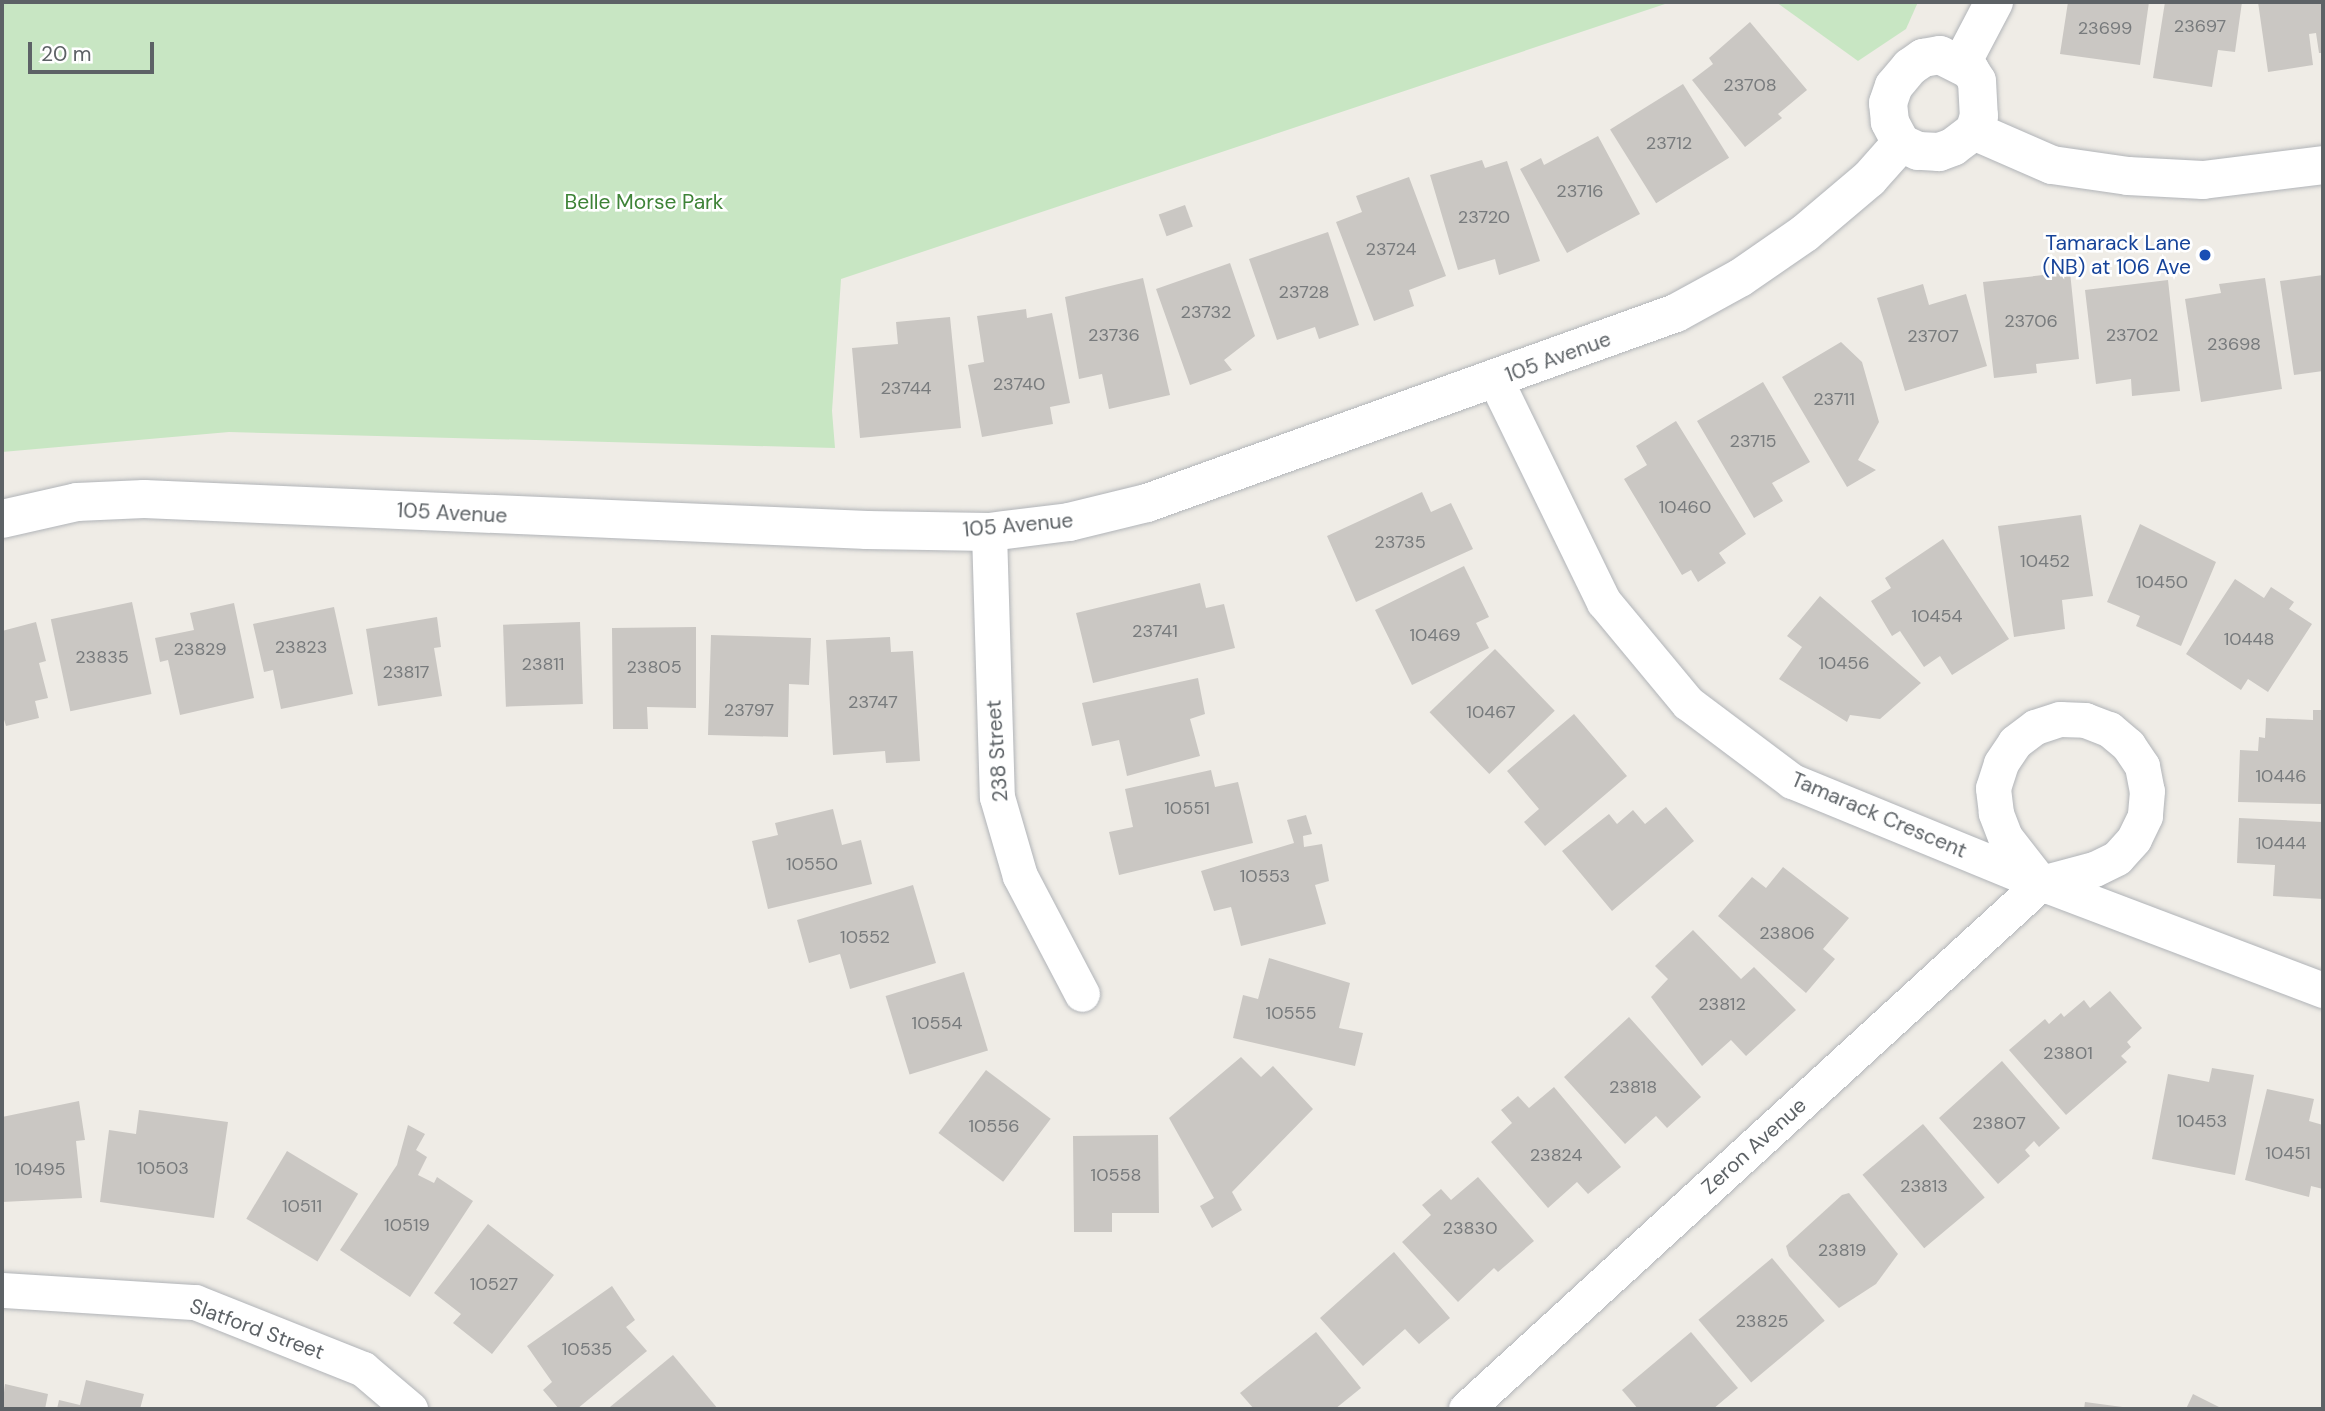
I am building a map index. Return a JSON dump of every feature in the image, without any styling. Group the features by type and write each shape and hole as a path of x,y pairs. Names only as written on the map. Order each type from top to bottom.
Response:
{"street":[{"path":"1962,63 1994,2"},
{"path":"1940,55 1962,63 1978,81 1980,107 1974,131 1939,152 1918,151 1902,142 1890,122 1888,103 1894,86 1923,58 1940,55"},
{"path":"1974,131 2052,165 2128,176 2203,180 2323,165"},
{"name":"105 Avenue","path":"2,519 77,502 158,499 705,525 989,532 1069,522 1147,503 1653,322 1729,284 1825,217 1902,142"},
{"name":"Tamarack Crescent","path":"1495,379 1604,602 1688,703 1792,781 2041,883 2323,990"},
{"name":"238 Street","path":"989,532 997,797 1020,876 1082,994"},
{"path":"2060,719 2085,720 2109,729 2129,745 2142,766 2147,791 2145,816 2134,839 2117,858 2094,869 2041,883 2005,837 1996,813 1993,788 2001,763 2015,742 2035,727 2060,719"},
{"name":"Zeron Avenue","path":"1466,1409 2041,883"},
{"name":"Slatford Street","path":"2,1290 195,1302 363,1369 410,1409"}],"green space":[{"name":"Belle Morse Park","path":"2,2 1671,2 841,279 832,411 835,448 229,432 2,452"},
{"path":"1776,2 1918,2 1906,29 1858,61"}],"building":[{"path":"2068,2 2149,2 2140,65 2060,54"},
{"path":"2165,2 2242,2 2235,52 2218,50 2212,87 2153,78"},
{"path":"2258,2 2323,2 2323,53 2319,53 2316,33 2309,34 2313,65 2268,72"},
{"path":"1750,22 1807,90 1778,114 1782,118 1745,147 1692,80 1713,64 1709,58"},
{"path":"1683,84 1729,158 1656,203 1610,130"},
{"path":"1598,136 1640,214 1567,253 1520,169 1541,158 1544,165"},
{"path":"1482,160 1485,168 1507,161 1540,261 1499,275 1495,259 1458,270 1430,175"},
{"path":"1409,177 1446,276 1409,290 1414,306 1374,321 1336,222 1362,212 1356,196"},
{"path":"1185,205 1193,227 1167,236 1159,215"},
{"path":"1328,232 1359,325 1319,339 1315,327 1277,340 1249,259"},
{"path":"1230,263 1255,336 1224,360 1232,370 1190,385 1156,289"},
{"path":"2070,272 2079,359 2036,364 2037,373 1994,378 1983,282"},
{"path":"2323,275 2323,371 2294,375 2280,281"},
{"path":"1143,278 1170,395 1109,409 1102,374 1079,379 1065,297"},
{"path":"2265,278 2282,389 2201,402 2185,299 2221,293 2219,284"},
{"path":"2168,280 2180,391 2132,396 2131,379 2096,384 2085,290"},
{"path":"1923,284 1929,305 1966,294 1987,366 1905,391 1877,298"},
{"path":"1026,309 1027,318 1052,313 1070,403 1050,407 1053,424 982,437 968,365 984,362 977,316"},
{"path":"950,317 961,428 860,438 852,348 898,344 896,322"},
{"path":"1841,342 1862,362 1879,422 1858,460 1876,470 1847,487 1782,377"},
{"path":"1763,382 1810,462 1772,483 1783,501 1754,518 1697,421"},
{"path":"1676,421 1746,534 1719,553 1726,563 1698,582 1691,570 1682,575 1624,479 1647,465 1636,446"},
{"path":"1422,492 1431,512 1451,503 1473,549 1356,602 1327,536"},
{"path":"2081,515 2093,596 2062,600 2065,629 2014,637 1998,526"},
{"path":"2140,524 2216,562 2181,646 2136,626 2140,616 2107,602"},
{"path":"1943,539 2009,639 1952,675 1940,656 1924,667 1900,631 1892,636 1871,601 1891,588 1885,578"},
{"path":"1464,566 1489,617 1476,623 1489,648 1412,685 1375,610"},
{"path":"2235,579 2264,598 2271,587 2294,602 2289,609 2312,624 2268,692 2248,679 2241,690 2186,654"},
{"path":"1200,583 1206,608 1224,604 1235,648 1093,683 1076,613"},
{"path":"1820,596 1921,683 1880,719 1850,715 1847,722 1779,679 1802,647 1787,636"},
{"path":"132,602 152,694 70,711 51,619"},
{"path":"234,603 254,698 180,715 168,660 160,662 155,638 194,630 190,613"},
{"path":"334,607 353,694 281,709 273,670 264,672 253,624"},
{"path":"437,617 441,647 434,648 442,696 378,706 366,629"},
{"path":"36,622 46,661 39,663 48,698 35,701 39,718 6,726 2,713 2,631"},
{"path":"580,622 583,704 506,707 503,625"},
{"path":"696,627 696,708 647,707 648,729 613,729 612,628"},
{"path":"711,635 811,638 809,685 789,684 788,737 708,735"},
{"path":"890,637 891,652 913,651 920,761 886,763 885,751 833,755 826,640"},
{"path":"1495,649 1555,711 1489,774 1430,712"},
{"path":"1198,678 1205,714 1190,719 1200,756 1127,776 1119,740 1092,746 1082,703"},
{"path":"2313,710 2323,710 2323,804 2238,802 2240,750 2258,751 2259,737 2265,738 2266,718 2313,720"},
{"path":"1574,714 1627,776 1545,846 1524,822 1539,809 1507,771"},
{"path":"1211,770 1215,787 1238,782 1253,843 1119,875 1109,832 1133,827 1125,789"},
{"path":"1666,807 1694,841 1612,911 1562,851 1609,814 1617,824 1633,810 1645,824"},
{"path":"833,809 842,845 861,840 872,884 768,909 752,841 778,835 775,823"},
{"path":"1306,815 1312,834 1303,836 1304,847 1322,844 1329,881 1315,885 1326,924 1241,946 1231,907 1214,911 1201,871 1294,843 1287,820"},
{"path":"2239,818 2323,822 2323,899 2273,896 2275,865 2237,863"},
{"path":"1783,867 1849,918 1823,949 1835,959 1806,993 1718,916 1752,877 1766,888"},
{"path":"913,885 936,963 850,989 840,954 809,963 797,920"},
{"path":"1693,930 1741,979 1754,967 1796,1010 1746,1056 1731,1040 1702,1066 1651,997 1668,979 1655,966"},
{"path":"1269,958 1350,983 1339,1028 1363,1033 1355,1066 1233,1038 1243,995 1258,999"},
{"path":"964,972 988,1050 910,1074 886,996"},
{"path":"2110,991 2142,1028 2127,1042 2131,1047 2121,1056 2127,1062 2066,1115 2009,1050 2045,1019 2049,1024 2061,1013 2064,1017 2084,1000 2090,1008"},
{"path":"1629,1017 1701,1097 1667,1128 1656,1116 1625,1144 1564,1077"},
{"path":"1241,1057 1261,1077 1273,1066 1313,1109 1232,1192 1242,1210 1212,1228 1200,1206 1214,1198 1169,1118"},
{"path":"2002,1061 2060,1128 2039,1147 2034,1141 2025,1150 2030,1156 1998,1184 1939,1118"},
{"path":"2212,1068 2254,1075 2235,1175 2152,1159 2168,1074 2209,1082"},
{"path":"986,1070 1051,1119 1003,1182 938,1133"},
{"path":"1554,1087 1621,1167 1588,1194 1577,1182 1548,1208 1491,1142 1512,1123 1501,1110 1518,1096 1529,1108"},
{"path":"2267,1089 2314,1099 2309,1121 2323,1125 2323,1189 2311,1186 2309,1197 2245,1180"},
{"path":"79,1101 85,1140 76,1141 82,1198 2,1202 2,1117"},
{"path":"139,1110 228,1122 214,1218 100,1202 109,1130 136,1134"},
{"path":"1923,1124 1985,1198 1924,1248 1862,1175"},
{"path":"408,1125 425,1134 416,1150 427,1157 418,1175 434,1183 437,1177 473,1201 410,1297 340,1250 397,1165"},
{"path":"1158,1135 1159,1213 1112,1213 1112,1232 1074,1232 1073,1136"},
{"path":"287,1151 358,1194 317,1261 246,1219"},
{"path":"1478,1177 1534,1241 1498,1272 1494,1268 1458,1302 1402,1242 1431,1215 1422,1205 1441,1189 1451,1200"},
{"path":"1849,1193 1898,1254 1876,1284 1839,1308 1789,1256 1786,1246 1842,1195"},
{"path":"488,1224 554,1275 492,1354 453,1323 461,1314 434,1293"},
{"path":"1394,1252 1450,1318 1419,1344 1405,1329 1363,1366 1320,1318"},
{"path":"1772,1258 1825,1321 1751,1383 1698,1320"},
{"path":"612,1286 635,1320 626,1327 647,1351 577,1409 559,1409 543,1390 552,1382 527,1346"},
{"path":"1316,1332 1361,1388 1335,1409 1254,1409 1240,1393"},
{"path":"1691,1332 1738,1388 1713,1409 1638,1409 1622,1390"},
{"path":"673,1355 718,1409 610,1407"},
{"path":"86,1380 144,1394 140,1409 57,1409 59,1400 80,1405"},
{"path":"5,1384 48,1394 45,1409 2,1409"},
{"path":"2193,1394 2223,1409 2186,1409"},
{"path":"2085,1402 2130,1408 2130,1409 2084,1409"}],"place":[{"name":"Tamarack Lane (NB) at 106 Ave","path":"2205,255"}]}
